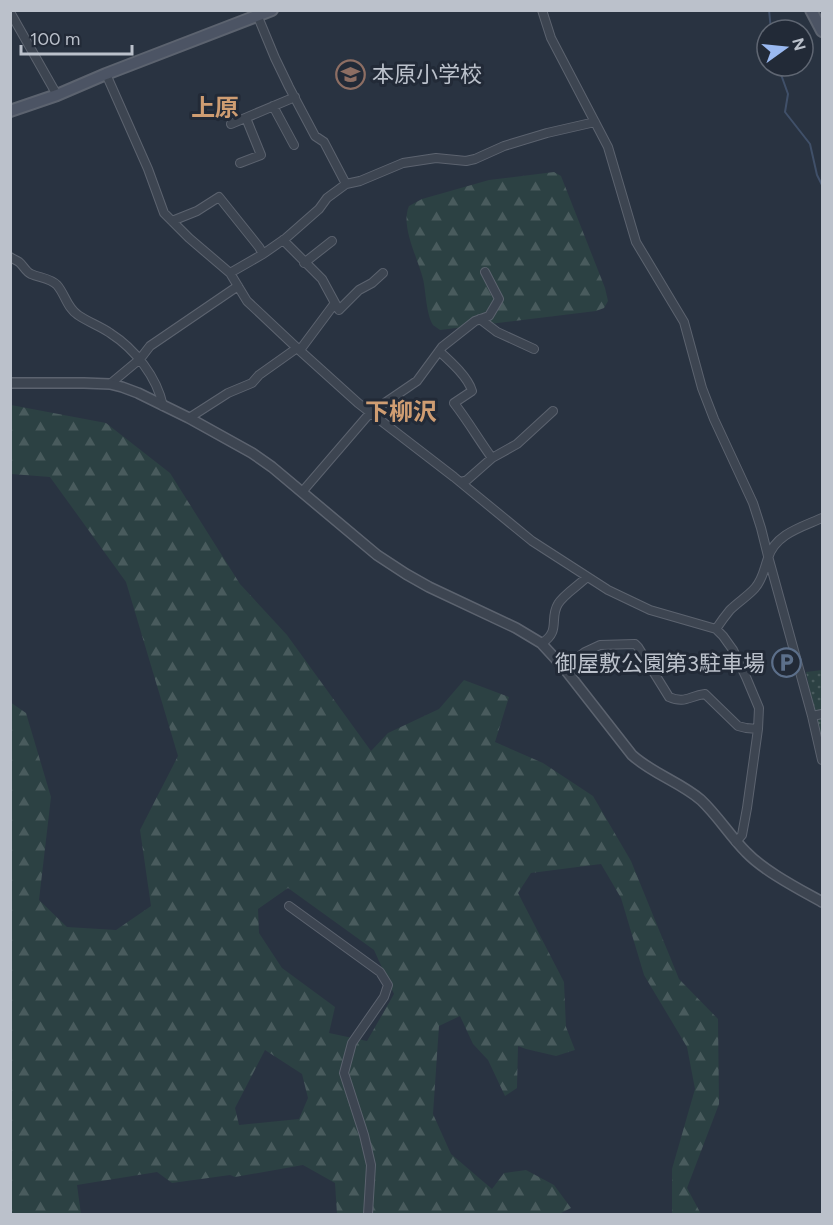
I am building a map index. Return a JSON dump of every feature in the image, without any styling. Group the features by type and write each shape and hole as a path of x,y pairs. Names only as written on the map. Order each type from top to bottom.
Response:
{"main road":[{"path":"10,111 57,95 272,10"},
{"path":"811,10 822,31"}],"street":[{"path":"542,10 551,38 608,147 636,242 684,322 702,388 714,420 753,503 822,760"},
{"path":"10,12 57,95"},
{"path":"258,17 275,58 315,136 324,142 346,184"},
{"path":"106,74 148,169 164,213 230,273 246,301 298,349 370,413 461,482 532,541 608,590 650,610 716,629 733,650 759,708 746,817 742,835 736,842"},
{"path":"231,124 295,97"},
{"path":"273,106 294,145"},
{"path":"240,163 261,155 246,118"},
{"path":"230,273 283,240 319,209 327,198 346,184 360,181 404,163 436,158 466,161 475,159 504,146 595,122"},
{"path":"172,221 197,211 219,197 263,254"},
{"path":"283,240 322,279 339,310 359,290 372,283 383,273"},
{"path":"304,263 332,241"},
{"path":"10,257 20,262 30,274 56,285 76,314 112,334 131,349 140,359 161,395 163,406"},
{"path":"302,492 370,413 417,381 439,351 475,321 489,315 499,299 485,272"},
{"path":"110,384 140,359 150,346 238,286"},
{"path":"189,418 228,393 252,383 259,375 298,349 334,303"},
{"path":"480,319 497,332 534,349"},
{"path":"439,351 471,386 472,391 454,403 492,458"},
{"path":"10,383 110,384 138,393 252,453 377,555 429,587 516,628 542,643 632,755 644,766 675,782 702,801 736,842 761,865 822,902"},
{"path":"461,482 467,480 492,458 517,444 553,411"},
{"path":"716,629 762,578 768,556 779,539 822,518"},
{"path":"542,643 551,635 558,602 587,577"},
{"path":"564,668 585,652 600,645 635,644 669,697 681,701 705,694 738,726 758,729"},
{"path":"812,716 822,714"},
{"path":"289,906 380,972 388,985 384,997 352,1043 344,1073 371,1165 368,1215"}],"green space":[{"path":"554,172 561,176 605,288 608,301 604,308 596,311 440,330 434,325 429,315 423,279 408,232 409,206 422,199 489,180"},
{"path":"11,405 106,423 170,473 240,584 287,635 371,751 388,733 439,709 464,680 509,697 495,742 543,763 593,796 631,861 679,979 718,1019 719,1104 687,1188 701,1214 672,1214 672,1169 695,1089 687,1047 644,975 621,898 601,864 531,873 518,893 564,982 566,1027 575,1050 556,1056 518,1046 517,1088 505,1096 488,1060 473,1044 460,1016 439,1026 433,1114 451,1154 492,1189 504,1173 526,1170 554,1185 571,1208 559,1214 337,1214 335,1183 303,1165 235,1177 230,1175 172,1183 157,1172 77,1185 81,1214 11,1214 10,702 26,713 51,797 39,900 67,927 116,930 151,906 140,830 178,756 126,582 50,477 11,474","holes":["288,888 374,950 394,994 367,1041 329,1033 335,1007 282,968 259,933 258,909","265,1050 302,1074 308,1098 299,1119 239,1125 235,1108"]},
{"path":"822,670 822,746 806,672"}],"waterway":[{"path":"769,10 770,18"},
{"path":"782,78 788,94 785,112 810,144 817,175 822,185"}],"place":[{"name":"本原小学校","path":"351,74"},
{"name":"御屋敷公園第3駐車場","path":"786,663"}],"district":[{"name":"上原","path":"215,107"},
{"name":"下柳沢","path":"401,411"}]}
